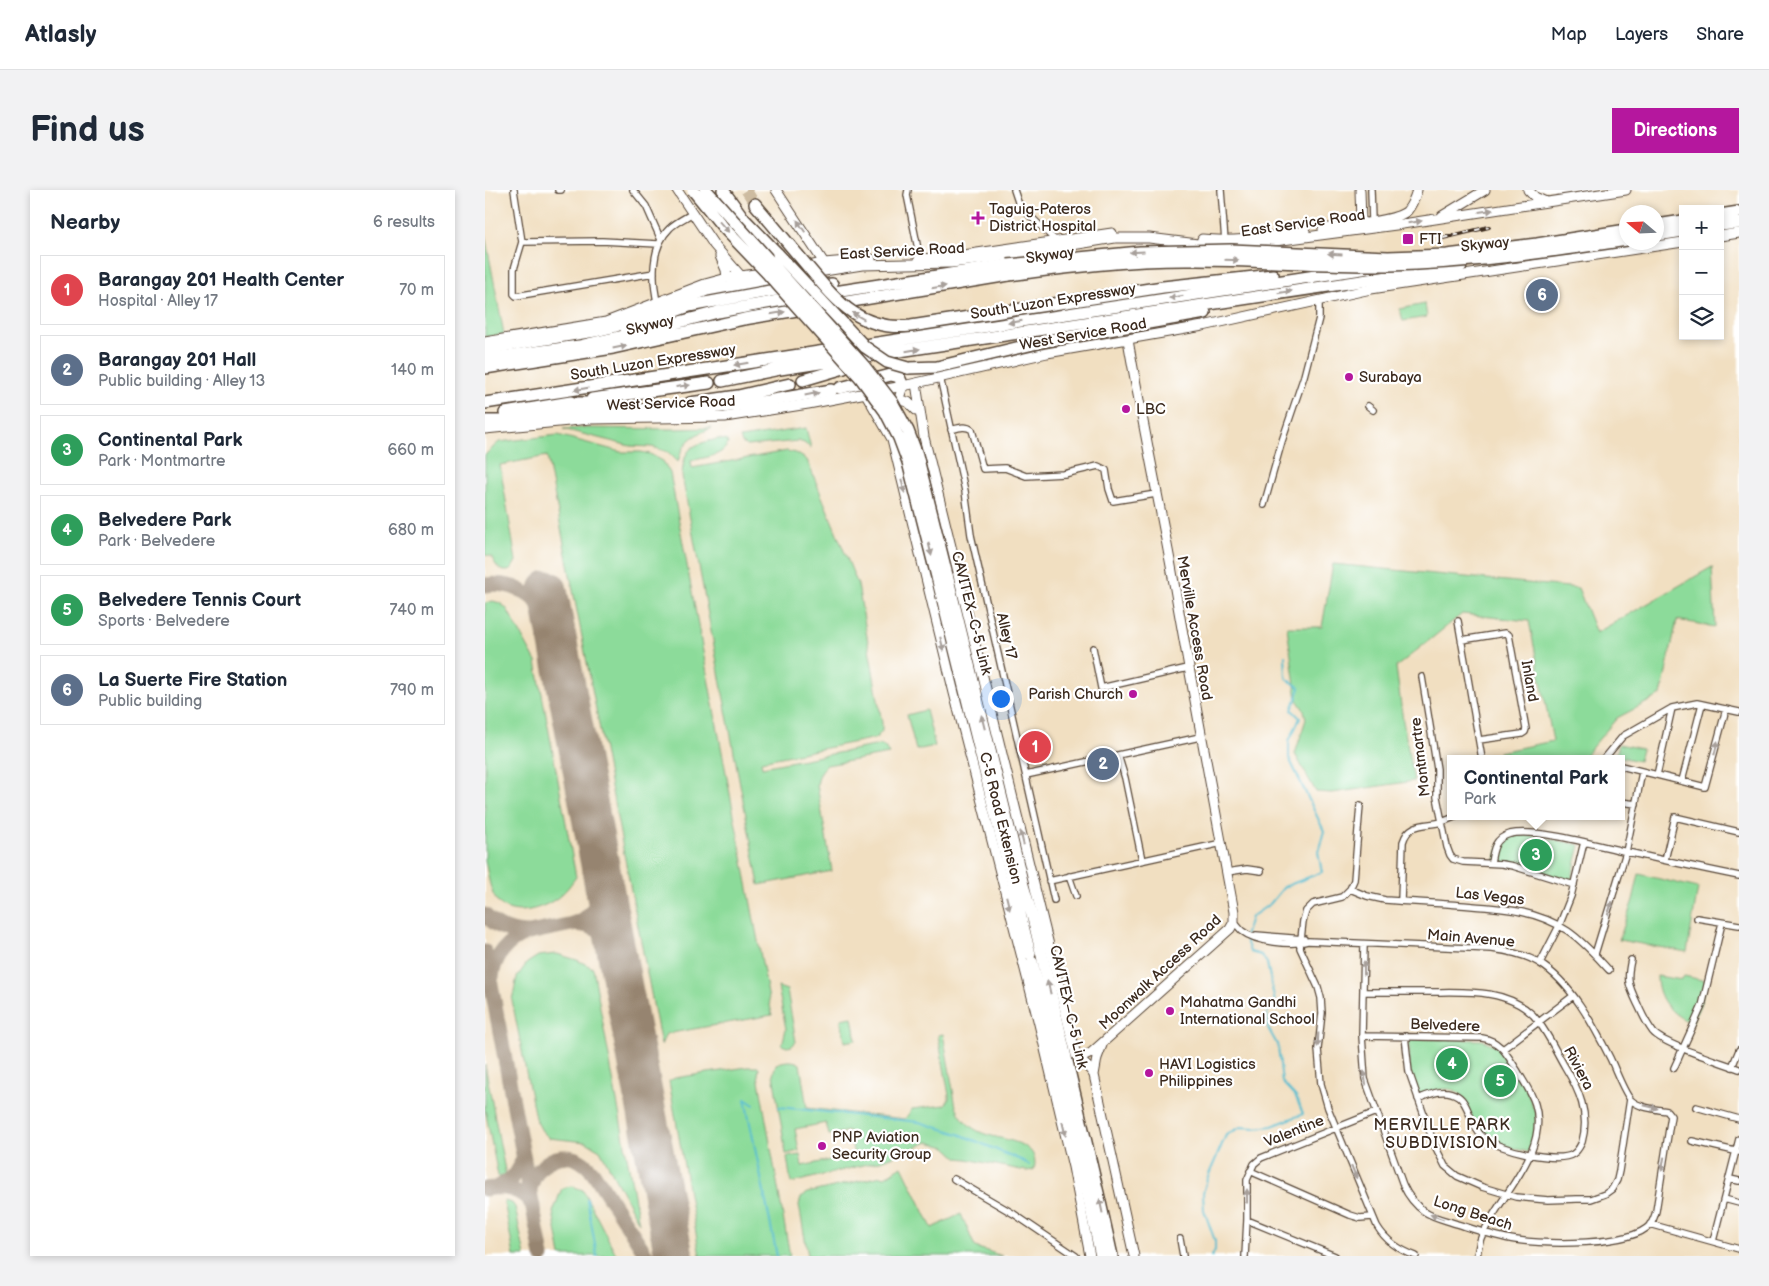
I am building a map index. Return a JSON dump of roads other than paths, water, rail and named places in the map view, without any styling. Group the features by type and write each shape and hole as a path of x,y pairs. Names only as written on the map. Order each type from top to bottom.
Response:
{"highway":[{"name":"CAVITEX–C-5 Link","path":"693,190 723,227 768,274 860,377 885,411 899,438 942,576 1036,930 1088,1150 1108,1255"},
{"name":"CAVITEX–C-5 Link","path":"707,190 864,366 892,402 908,431 917,455 942,576 1031,958 1082,1167 1108,1255"},
{"path":"723,190 744,219 865,347 887,362 904,367 923,368 947,364 1046,342 1213,311 1237,300"},
{"path":"755,204 846,308 861,318 880,325 897,327 1222,280 1397,264"},
{"path":"1724,214 1739,212"},
{"path":"1664,224 1679,222"},
{"path":"1724,226 1739,224"},
{"name":"South Luzon Expressway","path":"485,403 1619,231"},
{"name":"Skyway","path":"486,348 602,341 744,307 899,282 1009,270 1140,252 1231,250 1388,257 1447,255 1619,231"},
{"path":"1664,236 1679,234"},
{"name":"South Luzon Expressway","path":"722,381 780,369 865,358 1619,242"},
{"name":"Skyway","path":"485,368 613,348 745,319 1009,270 1184,260 1388,265 1447,263 1536,254 1619,242"},
{"name":"South Luzon Expressway","path":"803,380 844,368 865,358"},
{"path":"485,421 603,410 698,409 743,406 836,389 894,375 909,385"},
{"name":"South Luzon Expressway","path":"485,416 566,404 609,395 709,383"},
{"name":"South Luzon Expressway","path":"566,404 690,403 738,396 790,384"}],"main road":[{"path":"677,190 714,245 726,270 727,278"},
{"path":"776,190 826,266"},
{"path":"1360,190 1361,223"},
{"name":"East Service Road","path":"486,348 601,324 744,279 860,259 920,258 951,260 1056,241 1131,231 1225,240 1257,238 1394,217 1406,211 1412,203 1417,190"},
{"path":"1438,218 1485,190"},
{"path":"1528,190 1535,197 1549,202"},
{"name":"East Service Road","path":"826,266 951,260 1115,238 1149,238 1225,247 1258,244 1626,190"},
{"path":"1724,235 1739,233"},
{"name":"West Service Road","path":"485,429 590,419 725,417 866,394 1047,353 1203,326 1371,290 1679,243"},
{"path":"714,245 744,279"},
{"name":"East Service Road","path":"658,306 705,284 727,278 744,279"},
{"name":"Merville Access Road","path":"1128,340 1200,737 1227,872 1234,922"},
{"path":"892,438 892,424 899,400 909,385"},
{"path":"909,385 924,436"},
{"path":"909,385 924,436"},
{"name":"C-5 Road Extension","path":"866,394 892,438 954,693 1039,1024 1073,1167 1090,1256"},
{"path":"899,400 908,402 916,410"},
{"name":"C-5 Road Extension","path":"924,436 1076,1055 1079,1060 1088,1066 1094,1075"},
{"name":"Moonwalk Access Road","path":"1076,1055 1081,1058 1087,1057 1229,929 1234,922"},
{"name":"Moonwalk Access Road","path":"1094,1075 1103,1043"},
{"path":"1094,1075 1134,1256"}],"street":[{"path":"514,190 522,242 514,270 514,294 516,296 654,273"},
{"path":"633,190 646,206 660,242"},
{"path":"908,190 907,195 920,258"},
{"path":"1014,190 1018,202 1056,241"},
{"path":"1221,190 1225,240"},
{"path":"1371,190 1372,221"},
{"path":"658,306 654,273 655,257 660,242 670,228 693,213"},
{"path":"522,242 660,242"},
{"path":"1264,505 1282,441 1304,376 1319,318 1319,300"},
{"name":"Alley 17","path":"940,377 965,491 971,535 1053,900"},
{"path":"951,430 964,427 972,430 983,469 1005,468 1026,476 1064,474 1098,466 1106,470 1113,501 1156,494"},
{"path":"1458,621 1481,755"},
{"name":"Inland","path":"1462,640 1505,633 1509,635 1526,729 1522,734 1479,740"},
{"path":"1093,648 1101,686 1103,687 1188,668"},
{"name":"Montmartre","path":"1422,676 1435,758 1437,797 1447,847 1453,859 1463,862 1513,866 1574,885"},
{"path":"1607,755 1623,736 1672,708 1697,703 1739,712"},
{"path":"1682,782 1702,704"},
{"path":"1657,775 1672,708"},
{"path":"1625,767 1706,787 1726,709"},
{"path":"1026,775 1200,737"},
{"path":"1118,755 1125,778 1142,860"},
{"path":"1595,954 1626,852 1642,772"},
{"path":"1625,803 1636,804"},
{"path":"1360,805 1356,873 1350,889 1342,897 1313,904 1307,911 1303,921 1301,953 1318,987 1321,998 1322,1013 1318,1049 1321,1084 1336,1127 1372,1217 1381,1233 1398,1248 1416,1256"},
{"path":"1665,860 1675,817 1739,832"},
{"path":"1401,901 1403,842 1405,836 1414,827 1447,820"},
{"path":"1491,863 1493,848 1496,842 1510,834 1529,832 1585,842 1739,876"},
{"path":"1540,964 1559,926 1574,885 1585,842"},
{"path":"1049,881 1221,843"},
{"path":"1227,872 1247,868 1261,871"},
{"path":"1069,876 1075,896"},
{"name":"Las Vegas","path":"1350,889 1367,896 1401,901 1514,909 1536,915 1559,926 1580,940 1609,970"},
{"path":"1697,918 1739,925"},
{"name":"Main Avenue","path":"1234,922 1242,931 1267,941 1308,941 1503,951 1522,955 1540,964 1555,976 1573,996 1597,1033 1630,1099"},
{"path":"1674,1068 1707,989 1722,922"},
{"name":"Long Beach","path":"1364,944 1362,1036 1365,1079 1403,1185 1412,1200 1425,1212 1434,1216 1484,1232 1525,1241 1591,1242 1622,1238 1650,1224"},
{"path":"1631,960 1628,981 1645,1019 1654,1033 1664,1040 1739,1069"},
{"name":"Riviera","path":"1364,992 1471,992 1491,994 1518,1004 1532,1014 1539,1023 1580,1094 1584,1113 1583,1135 1577,1151 1567,1156 1529,1155 1490,1142 1484,1138 1472,1124 1463,1101 1459,1096 1438,1092 1418,1099"},
{"path":"1477,1256 1484,1232 1529,1155 1538,1124 1535,1104 1529,1090 1503,1049 1573,996"},
{"name":"Belvedere","path":"1362,1036 1488,1039 1503,1049"},
{"path":"1405,1036 1409,1072 1440,1158 1445,1166 1464,1180 1507,1195 1548,1200 1591,1199 1599,1197 1612,1189 1617,1180 1630,1099 1645,1106 1667,1111 1671,1116 1656,1211 1650,1224 1739,1249"},
{"path":"1732,1066 1739,1050"},
{"path":"1696,1107 1739,1119"},
{"name":"Valentine","path":"1249,1171 1261,1158 1376,1112"},
{"path":"1713,1241 1739,1139"},
{"path":"1692,1141 1737,1152"},
{"path":"1245,1256 1247,1180 1249,1171 1350,1215 1360,1218 1372,1217"},
{"path":"954,1179 1014,1214 1077,1256"},
{"path":"1729,1179 1739,1181"},
{"path":"1724,1199 1739,1203"},
{"path":"1247,1220 1335,1256"},
{"path":"1180,1239 1183,1256"}],"waterway":[{"path":"1212,1256 1215,1250 1215,1241 1204,1210 1203,1193 1226,1135 1241,1127 1272,1126 1303,1114 1296,1097 1282,1082 1278,1046 1268,1028 1267,1011 1275,1002 1267,963 1261,955 1250,952 1245,937 1251,917 1270,904 1284,887 1322,872 1318,852 1324,831 1289,758 1289,741 1300,718 1292,710 1300,688 1286,678 1285,656"},
{"path":"745,1099 777,1256"},
{"path":"745,1099 754,1105"},
{"path":"779,1107 919,1122 959,1134 1029,1165"},
{"path":"587,1199 597,1256"}],"tunnel":[{"path":"746,190 755,204"}],"railway":[{"path":"1443,238 1489,227"}],"place":[{"name":"Taguig-Pateros District Hospital","path":"978,218"},
{"name":"FTI","path":"1408,239"},
{"name":"La Suerte Fire Station","path":"1542,295"},
{"name":"Surabaya","path":"1349,377"},
{"name":"LBC","path":"1126,409"},
{"name":"Parish Church","path":"1133,694"},
{"name":"Barangay 201 Health Center","path":"1035,747"},
{"name":"Barangay 201 Hall","path":"1103,764"},
{"name":"Continental Park","path":"1536,855"},
{"name":"Mahatma Gandhi International School","path":"1170,1011"},
{"name":"Belvedere Park","path":"1452,1064"},
{"name":"HAVI Logistics Philippines","path":"1149,1073"},
{"name":"Belvedere Tennis Court","path":"1500,1081"},
{"name":"PNP Aviation Security Group","path":"822,1146"}],"district":[{"name":"MERVILLE PARK SUBDIVISION","path":"1442,1133"}]}
